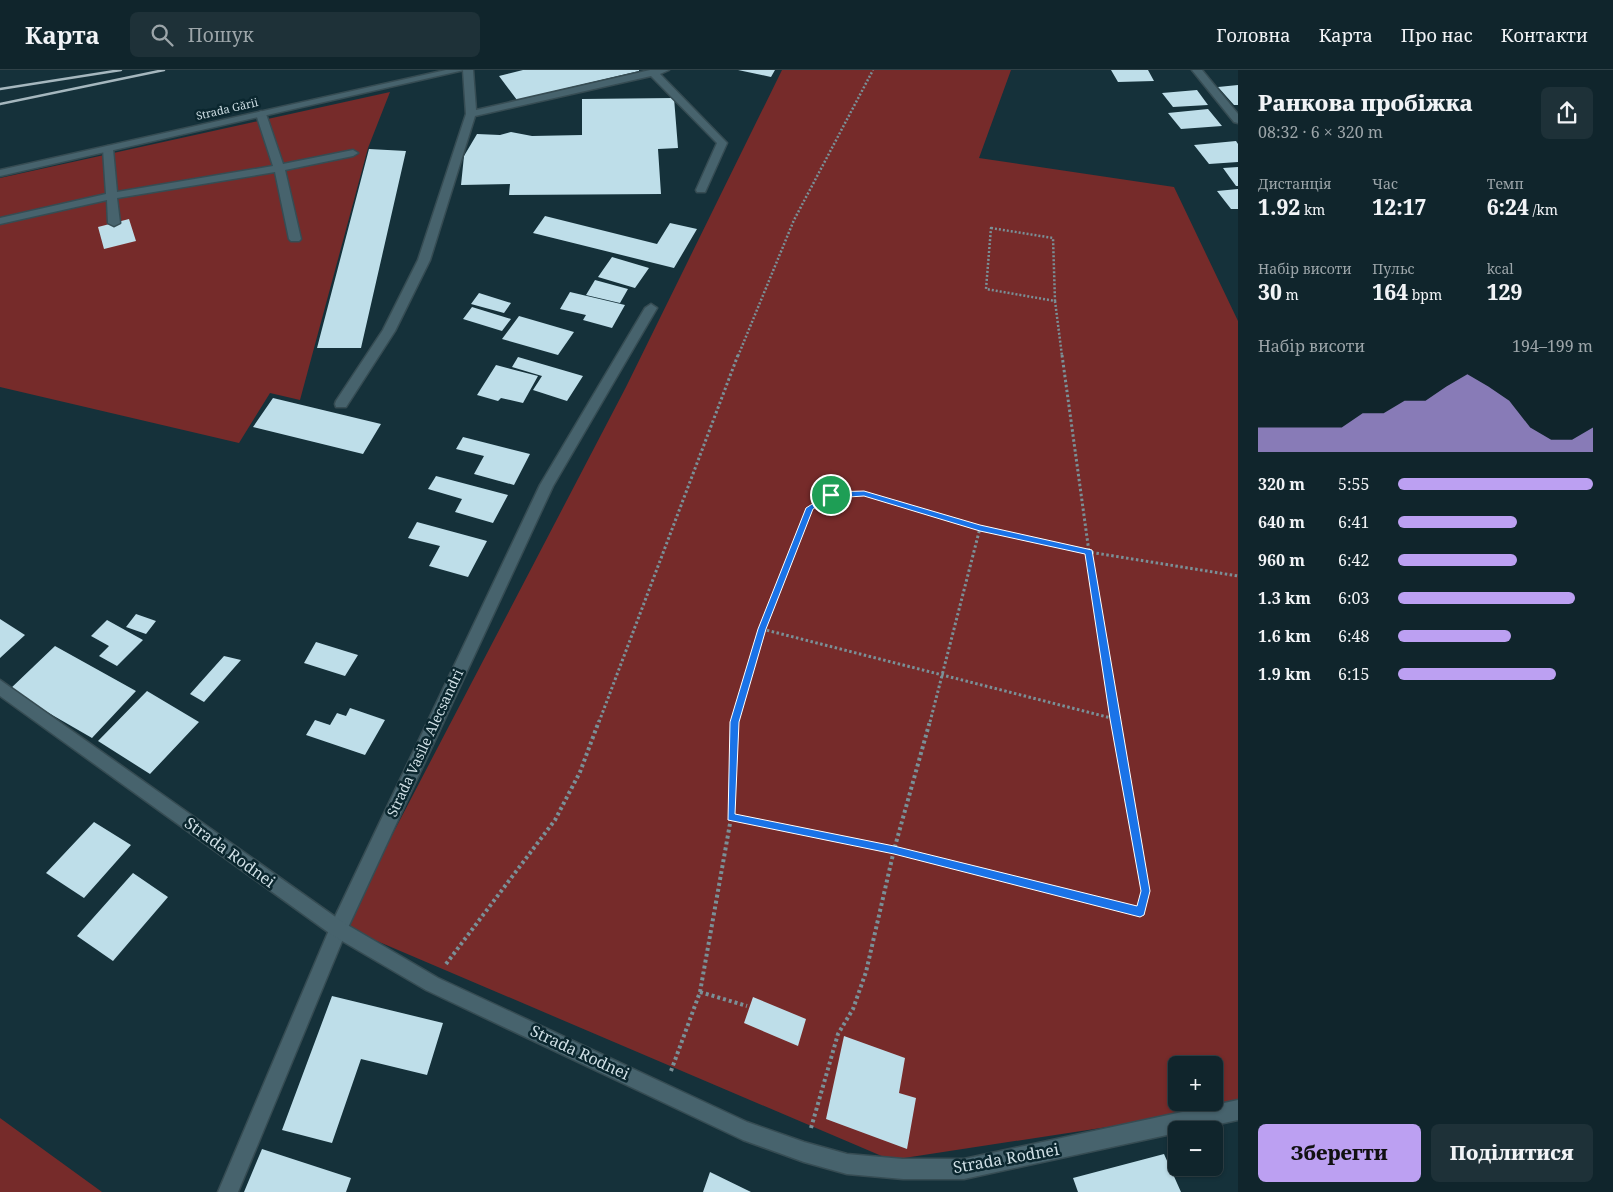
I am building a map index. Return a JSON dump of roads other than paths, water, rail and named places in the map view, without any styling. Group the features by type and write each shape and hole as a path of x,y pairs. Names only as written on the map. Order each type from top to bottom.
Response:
{"street":[{"name":"Strada Gării","path":"0,173 459,70"},
{"path":"341,404 389,331 424,260 471,114 468,70"},
{"path":"471,114 664,70"},
{"path":"1197,70 1238,120"},
{"path":"653,72 722,143 701,190"},
{"path":"261,114 278,168 295,239"},
{"path":"108,148 114,223"},
{"path":"0,221 112,196 278,168 353,153"},
{"name":"Strada Vasile Alecsandri","path":"228,1192 338,929 547,485 651,308"},
{"name":"Strada Rodnei","path":"0,687 338,929 432,984 664,1090 743,1130 804,1152 846,1164 903,1169 964,1169 1238,1110"}],"railway":[{"path":"0,89 121,70"},
{"path":"0,104 164,70"}]}
